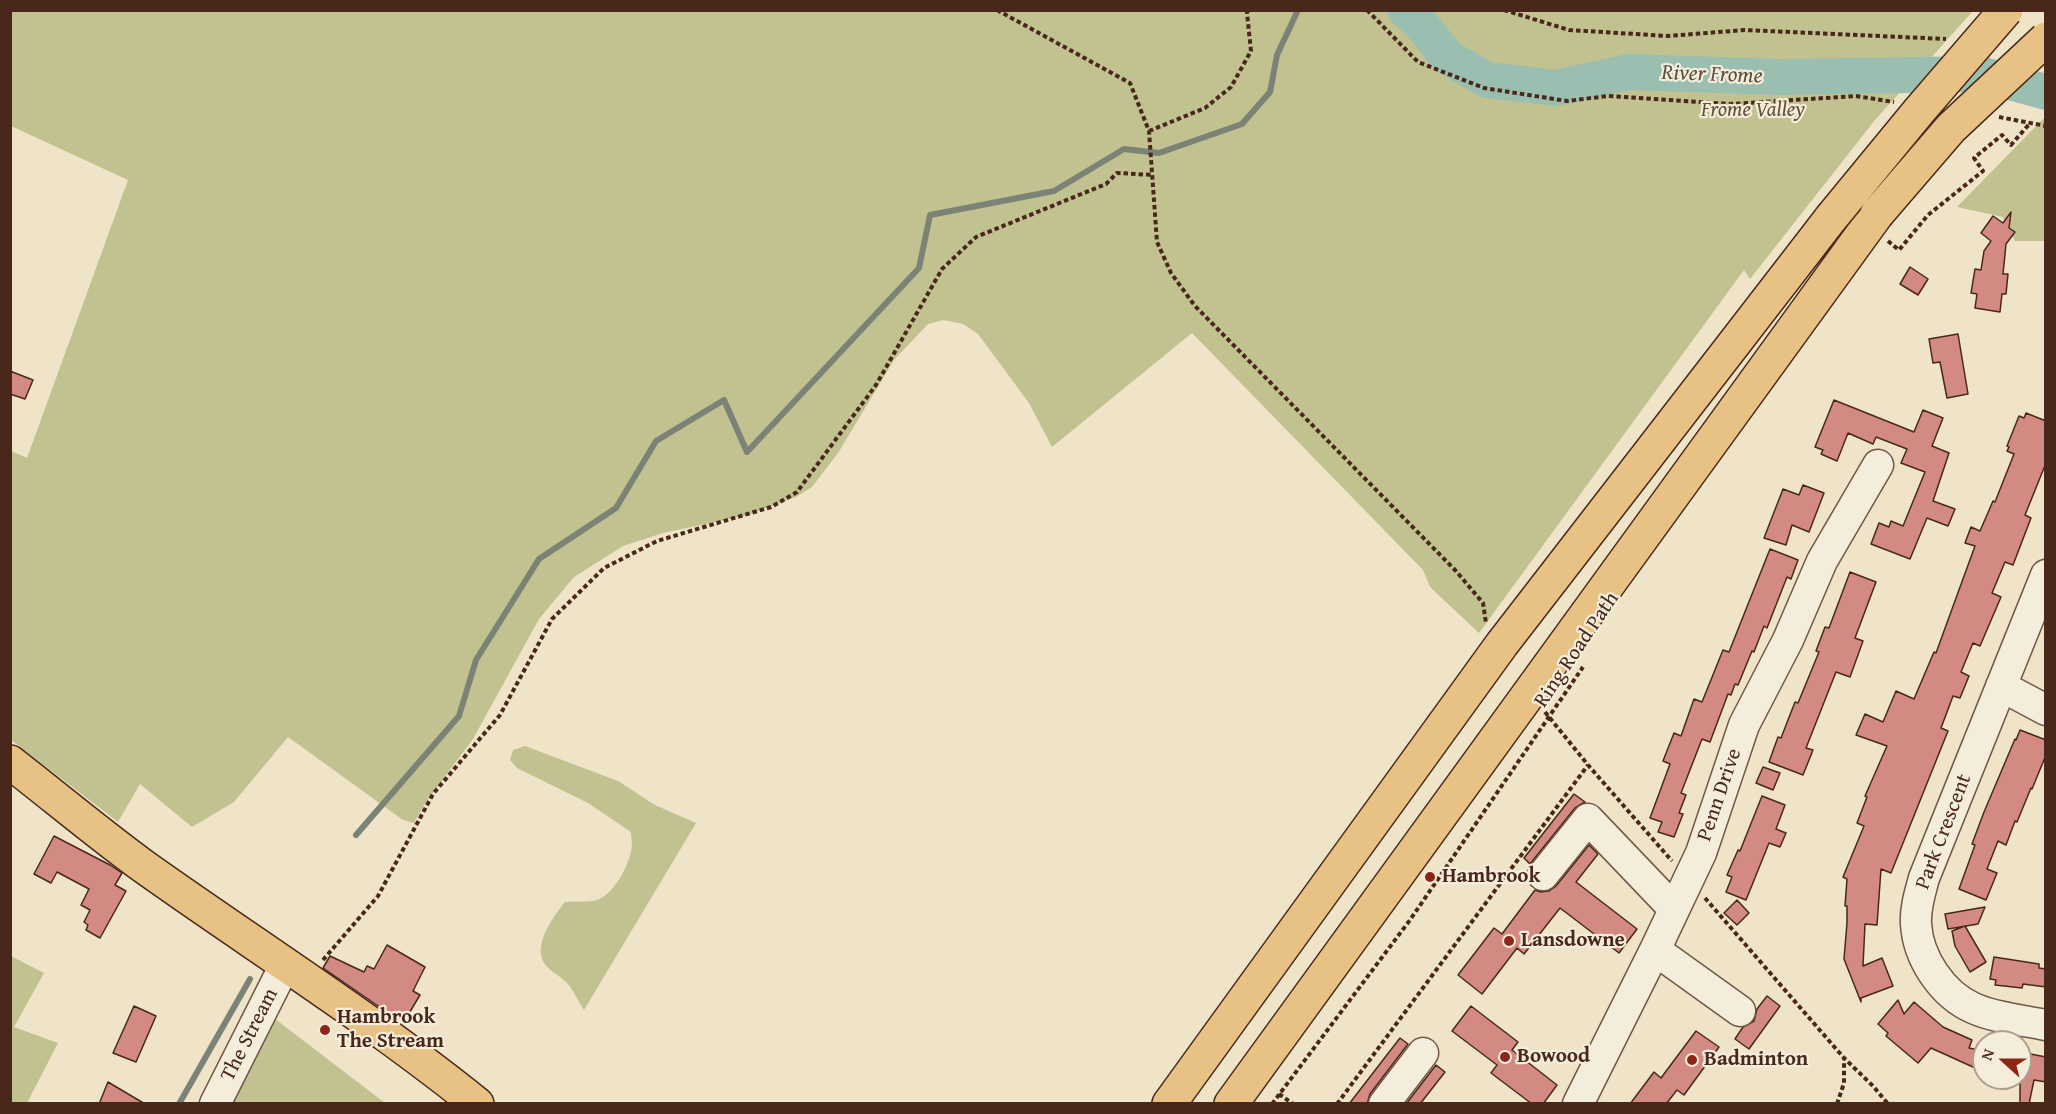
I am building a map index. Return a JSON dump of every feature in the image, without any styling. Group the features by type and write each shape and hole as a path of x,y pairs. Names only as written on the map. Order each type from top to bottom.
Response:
{"main road":[{"path":"1169,1104 1502,644 1831,218 2006,10"},
{"path":"1231,1104 1883,227 1951,128 2046,39"},
{"path":"10,762 141,864 442,1076 477,1104"}],"street":[{"name":"Penn Drive","path":"1578,1104 1701,853 1744,725 1788,640 1822,561 1875,484"},
{"name":"Park Crescent","path":"2046,575 1924,878 1917,912 1917,933 1923,953 1932,971 1946,989 1964,1003 1988,1014 2046,1024"},
{"path":"2001,686 2046,710"},
{"path":"1543,875 1588,819 1673,908"},
{"path":"1655,950 1740,1011"},
{"name":"The Stream","path":"215,1104 296,972"},
{"path":"1384,1104 1423,1053"}],"path":[{"path":"997,10 1130,83 1149,131 1157,242 1171,273 1195,306 1456,571 1483,603 1487,632 1502,644"},
{"path":"1149,131 1205,108 1231,87 1251,51 1246,13 1248,10"},
{"path":"1367,10 1418,62 1484,88 1567,101 1608,96 1731,104 1856,96 1902,103"},
{"path":"1504,10 1569,30 1668,36 1745,30 1948,39"},
{"path":"1996,117 2046,126"},
{"path":"1883,227 1899,250 1929,215 1983,171 1974,158 2002,135 2011,145 2031,122"},
{"path":"296,972 378,896 433,794 500,715 552,619 604,568 657,541 771,507 797,492 876,385 942,268 976,237 1106,184 1117,173 1153,175"},
{"path":"1882,247 1883,227"},
{"name":"Ring Road Path","path":"1272,1104 1410,920 1583,667"},
{"path":"1337,1104 1588,765"},
{"path":"1837,1104 1844,1083 1844,1058"},
{"path":"1279,1094 1293,1104"}],"green space":[{"name":"Frome Valley","path":"11,10 1973,11 1875,120 1750,279 1744,270 1479,633 1430,587 1423,570 1192,333 1052,447 1029,403 978,334 963,324 943,320 928,324 894,360 838,453 812,487 796,497 748,515 663,533 623,546 574,577 539,619 473,739 426,802 414,823 403,820 288,737 234,802 192,827 140,784 118,822 11,740 11,451 27,458 128,180 11,126"},
{"path":"2045,117 2045,241 2015,241 2003,217 1957,207"},
{"path":"525,746 618,781 655,805 696,823 584,1010 569,985 544,963 541,956 543,939 550,923 565,902 600,899 618,882 629,858 632,846 631,832 588,803 517,768 510,760 513,750"},
{"path":"11,956 44,973 14,1027 58,1043 27,1103 11,1103"},
{"path":"266,1012 385,1103 218,1104"}],"building":[{"path":"2011,212 2009,228 2015,232 2006,244 2003,274 2008,274 2006,294 2002,294 2000,312 1975,308 1977,294 1971,293 1975,269 1981,270 1984,251 1991,241 1981,233 1993,216 2003,223"},
{"path":"1910,267 1928,279 1918,295 1900,284"},
{"path":"1958,334 1968,394 1947,398 1940,362 1933,363 1929,339"},
{"path":"10,371 33,380 25,399 10,394"},
{"path":"1834,400 1914,432 1923,410 1943,418 1932,446 1949,453 1933,501 1955,509 1948,526 1927,518 1910,559 1871,544 1879,523 1889,527 1891,521 1903,526 1925,472 1901,463 1907,449 1876,437 1873,444 1848,433 1837,461 1821,454 1823,450 1815,447"},
{"path":"2026,413 2046,421 2046,463 2025,515 2031,518 2013,565 2005,562 1992,593 2001,597 1980,646 1973,643 1961,672 1969,676 1960,698 1953,696 1941,728 1948,731 1891,873 1881,869 1877,925 1865,924 1863,966 1882,958 1893,986 1861,998 1861,1002 1844,959 1847,879 1843,877 1864,826 1857,823 1867,797 1865,796 1887,746 1856,735 1865,714 1883,722 1896,691 1914,699 1934,652 1936,653 1975,546 1965,543 1971,527 1980,531 1993,501 1995,502 2014,454 2007,451 2009,447 2007,446 2019,416 2024,418"},
{"path":"1803,485 1824,493 1809,532 1792,525 1786,545 1764,538 1783,489 1799,495"},
{"path":"1770,549 1798,560 1791,579 1787,577 1767,628 1764,626 1738,685 1735,684 1731,695 1728,694 1710,742 1702,739 1681,793 1686,795 1679,813 1683,814 1674,837 1658,832 1662,822 1650,818 1670,764 1663,761 1674,733 1681,736 1694,699 1702,702 1723,650 1729,652"},
{"path":"1850,572 1876,582 1855,638 1863,641 1850,677 1836,672 1806,748 1813,750 1803,775 1769,762 1795,702 1798,703 1819,652 1816,651 1825,627 1829,628"},
{"path":"2020,730 2046,740 2046,755 2006,845 1998,841 1987,869 1997,873 1986,900 1959,889 1984,812"},
{"path":"1763,767 1780,773 1773,790 1756,783"},
{"path":"1574,794 1585,802 1575,808 1530,864 1524,858"},
{"path":"1762,796 1785,805 1776,829 1786,833 1780,847 1769,843 1746,900 1726,892 1732,877 1727,875 1738,850 1740,851"},
{"path":"54,836 122,873 115,885 126,891 100,938 86,930 88,925 84,922 90,910 81,905 89,889 57,872 51,883 34,874"},
{"path":"1589,845 1598,854 1576,882 1637,929 1619,953 1560,908 1524,954 1517,948 1482,994 1458,975 1494,928 1502,934 1535,890 1549,891 1556,886"},
{"path":"1737,900 1749,913 1737,925 1724,913"},
{"path":"1985,907 1978,924 1948,929 1945,914"},
{"path":"1965,926 1986,962 1970,972 1955,946 1952,931"},
{"path":"387,945 425,967 413,991 420,995 408,1015 401,1012 397,1019 323,968 330,956 364,972 367,966 374,969"},
{"path":"1994,957 2039,964 2039,968 2046,969 2046,987 2023,984 2022,988 1995,985 1996,980 1990,979"},
{"path":"1767,996 1780,1006 1749,1049 1735,1039 1743,1027 1754,1021 1757,1009"},
{"path":"1898,1000 1904,1014 1914,1002 1943,1027 1972,1040 1969,1048 1972,1049 1972,1067 1931,1048 1918,1063 1886,1036 1888,1033 1878,1024"},
{"path":"134,1006 156,1016 136,1062 113,1053"},
{"name":"Bowood","path":"1471,1006 1518,1042 1512,1050 1557,1085 1543,1104 1532,1104 1491,1073 1497,1065 1452,1031"},
{"name":"Badminton","path":"1696,1031 1719,1047 1684,1095 1677,1090 1666,1104 1630,1104 1654,1072 1661,1078"},
{"path":"1400,1038 1408,1044 1370,1094 1367,1104 1349,1104"},
{"path":"2032,1054 2046,1057 2046,1082 2034,1080 2032,1090"},
{"path":"1436,1065 1445,1072 1420,1104 1406,1104"},
{"path":"108,1082 145,1104 99,1104"},
{"path":"2020,1090 2032,1090 2029,1104 2020,1104"}],"waterway":[{"path":"356,835 459,716 476,660 539,559 616,508 656,441 724,400 747,452 919,268 930,215 1054,191 1124,149 1159,153 1242,124 1270,92 1277,55 1298,10"},
{"name":"River Frome","path":"1405,10 1420,23 1447,57 1487,80 1556,88 1628,72 1781,77 1980,74 2046,92"},
{"path":"179,1104 250,979"}],"place":[{"name":"Hambrook","path":"1430,877"},
{"name":"Lansdowne","path":"1509,941"},
{"name":"Hambrook The Stream","path":"325,1030"},
{"name":"Bowood","path":"1505,1057"},
{"name":"Badminton","path":"1692,1060"}]}
